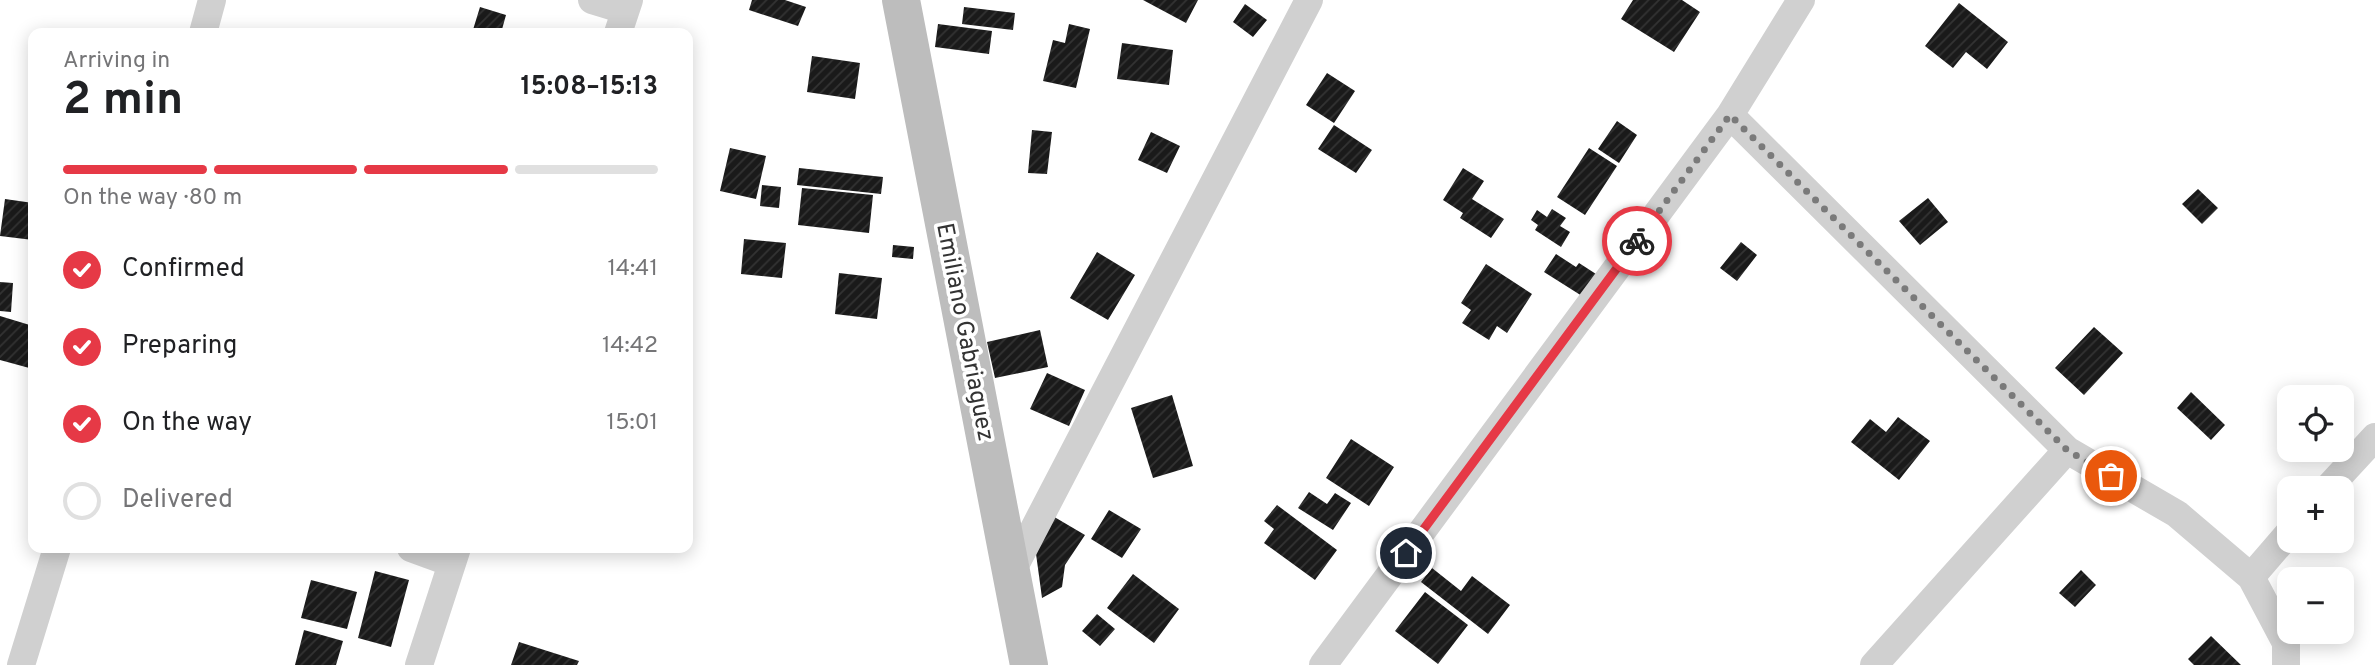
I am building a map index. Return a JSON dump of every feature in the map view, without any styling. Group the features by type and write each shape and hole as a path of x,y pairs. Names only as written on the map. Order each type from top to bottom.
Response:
{"main road":[{"name":"Emiliano Gabriaguez","path":"901,0 1029,665"}],"street":[{"path":"204,28 212,0"},
{"path":"592,0 624,15"},
{"path":"1012,571 1308,0"},
{"path":"1325,664 1730,115 1801,0"},
{"path":"1730,115 2067,450 2177,514 2251,577 2286,643 2286,665"},
{"path":"2339,476 2375,437"},
{"path":"1874,665 2067,450"},
{"path":"2251,577 2277,547"},
{"path":"21,665 55,553"},
{"path":"419,665 455,555"}],"building":[{"path":"752,0 785,0 806,7 798,26 749,10"},
{"path":"1143,0 1198,0 1186,23"},
{"path":"1633,0 1682,0 1700,12 1674,52 1621,19"},
{"path":"1959,3 2008,42 1987,69 1966,52 1953,68 1925,46"},
{"path":"1245,4 1267,20 1253,37 1233,22"},
{"path":"480,7 506,15 502,28 474,28"},
{"path":"964,7 1015,13 1013,30 962,24"},
{"path":"938,24 992,31 989,54 935,47"},
{"path":"1069,24 1090,29 1076,88 1043,81 1053,40 1065,43"},
{"path":"1122,43 1173,50 1169,85 1117,79"},
{"path":"812,56 860,63 855,99 807,92"},
{"path":"1327,73 1355,91 1334,123 1306,105"},
{"path":"1617,121 1637,135 1619,163 1598,149"},
{"path":"1334,125 1372,150 1356,173 1318,149"},
{"path":"1032,130 1052,132 1047,174 1028,173"},
{"path":"1151,132 1180,146 1167,173 1138,160"},
{"path":"730,148 766,156 756,199 720,191"},
{"path":"1589,148 1617,166 1585,215 1557,197"},
{"path":"799,168 883,177 881,194 797,185"},
{"path":"1463,168 1484,181 1472,199 1504,219 1491,238 1460,218 1463,213 1443,200"},
{"path":"762,185 781,187 779,208 760,206"},
{"path":"802,188 873,195 869,233 798,225"},
{"path":"2198,189 2218,208 2202,224 2182,204"},
{"path":"1928,198 1948,222 1920,245 1899,221"},
{"path":"5,199 28,202 28,239 0,236"},
{"path":"1552,209 1566,218 1560,226 1570,232 1561,247 1535,230 1538,225 1531,220 1537,210 1547,217"},
{"path":"744,239 786,243 782,278 741,274"},
{"path":"1741,242 1757,255 1737,281 1720,268"},
{"path":"893,245 914,247 913,259 892,257"},
{"path":"1097,252 1135,275 1108,320 1070,298"},
{"path":"1556,254 1576,267 1579,263 1596,274 1582,296 1544,272"},
{"path":"1486,264 1532,294 1507,333 1497,326 1489,340 1462,323 1471,310 1461,303"},
{"path":"839,273 882,278 877,319 835,314"},
{"path":"0,282 13,283 11,312 0,311"},
{"path":"0,316 28,324 28,368 0,360"},
{"path":"2094,327 2123,353 2084,395 2055,368"},
{"path":"1040,330 1048,367 995,378 987,342"},
{"path":"1047,373 1085,390 1069,426 1030,409"},
{"path":"2191,392 2225,425 2211,440 2177,408"},
{"path":"1172,395 1193,466 1153,478 1131,408"},
{"path":"1898,417 1930,441 1899,480 1851,442 1870,419 1886,432"},
{"path":"1351,439 1394,467 1369,506 1326,478"},
{"path":"1309,492 1327,504 1335,493 1351,503 1333,530 1298,508"},
{"path":"1277,505 1337,550 1315,580 1264,543 1274,529 1264,521"},
{"path":"1109,510 1141,529 1122,558 1091,539"},
{"path":"1051,515 1085,535 1065,565 1062,587 1042,598 1034,539"},
{"path":"1432,568 1461,591 1472,576 1510,605 1488,634 1421,582"},
{"path":"2081,570 2096,585 2075,607 2059,593"},
{"path":"375,571 409,580 391,647 358,638"},
{"path":"1133,574 1179,609 1154,643 1107,608"},
{"path":"311,580 357,592 347,629 301,618"},
{"path":"1425,592 1468,625 1438,664 1395,631"},
{"path":"1097,614 1115,629 1100,646 1082,631"},
{"path":"304,630 343,641 336,665 295,665"},
{"path":"2211,636 2241,665 2194,665 2188,659"},
{"path":"519,642 579,661 577,665 511,665"}],"way so far":[{"path":"1637,241 1730,115 2067,450 2111,476"}],"route":[{"path":"1406,553 1637,241"}]}
